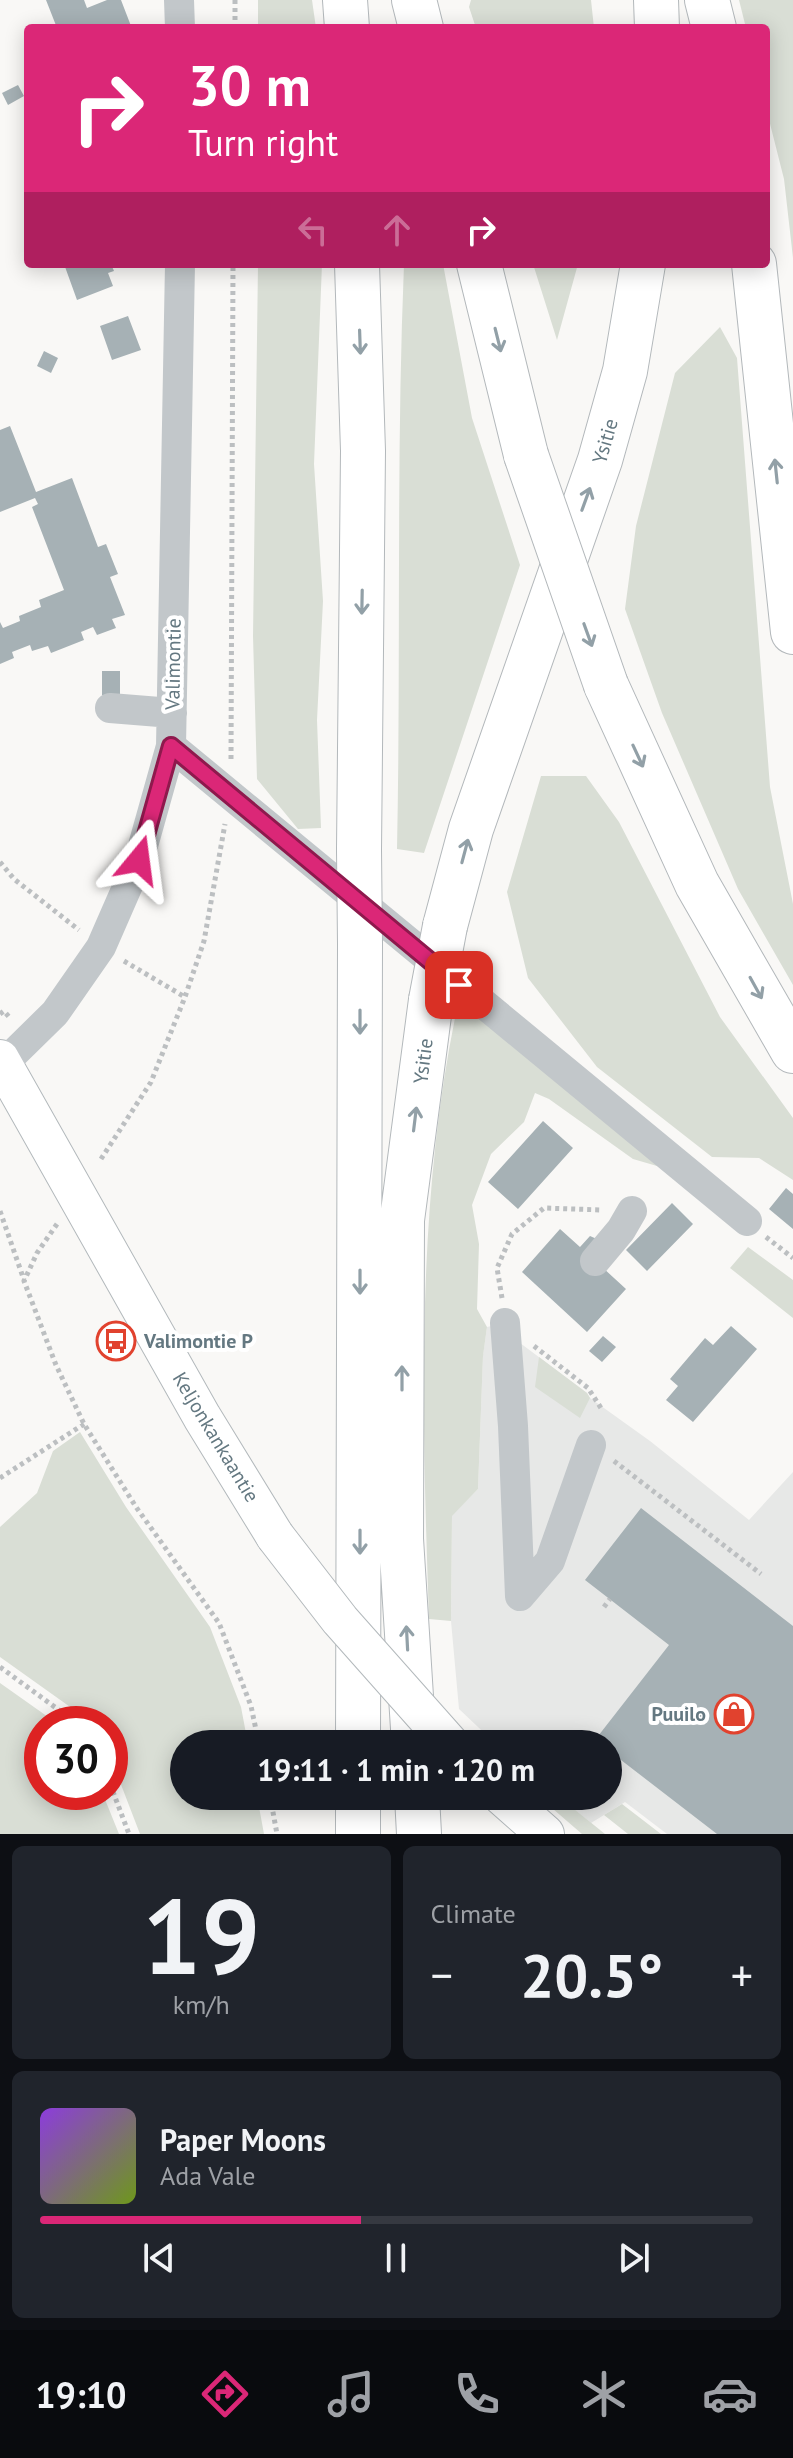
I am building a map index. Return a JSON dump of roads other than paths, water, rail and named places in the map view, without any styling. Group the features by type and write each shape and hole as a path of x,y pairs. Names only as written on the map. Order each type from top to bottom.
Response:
{"highway":[{"path":"345,0 347,24"},
{"path":"414,0 420,24"},
{"path":"656,0 657,24"},
{"path":"707,0 713,24"},
{"path":"357,268 363,451 359,850 358,1730"},
{"path":"480,268 526,455 606,685 697,884 793,1051"},
{"name":"Ysitie","path":"413,1730 401,1539 402,1220 431,1000 445,926 471,829 600,460 625,371 642,268"},
{"path":"754,268 793,632"},
{"path":"358,1810 358,1834"},
{"path":"418,1810 419,1834"}],"main road":[{"name":"Keljonkankaantie","path":"2,1062 202,1417 275,1536 340,1620 438,1730"},
{"path":"518,1810 545,1834"}],"street":[{"path":"179,0 180,24"},
{"name":"Valimontie","path":"2,1062 55,1013 101,947 139,860 171,746 180,268"},
{"path":"110,708 172,713"},
{"path":"171,746 747,1221"},
{"path":"595,1261 621,1230 632,1211"},
{"path":"505,1323 520,1596 550,1561 591,1445"}],"place":[{"name":"Valimontie P","path":"116,1341"},
{"name":"Puuilo","path":"734,1714"}]}
